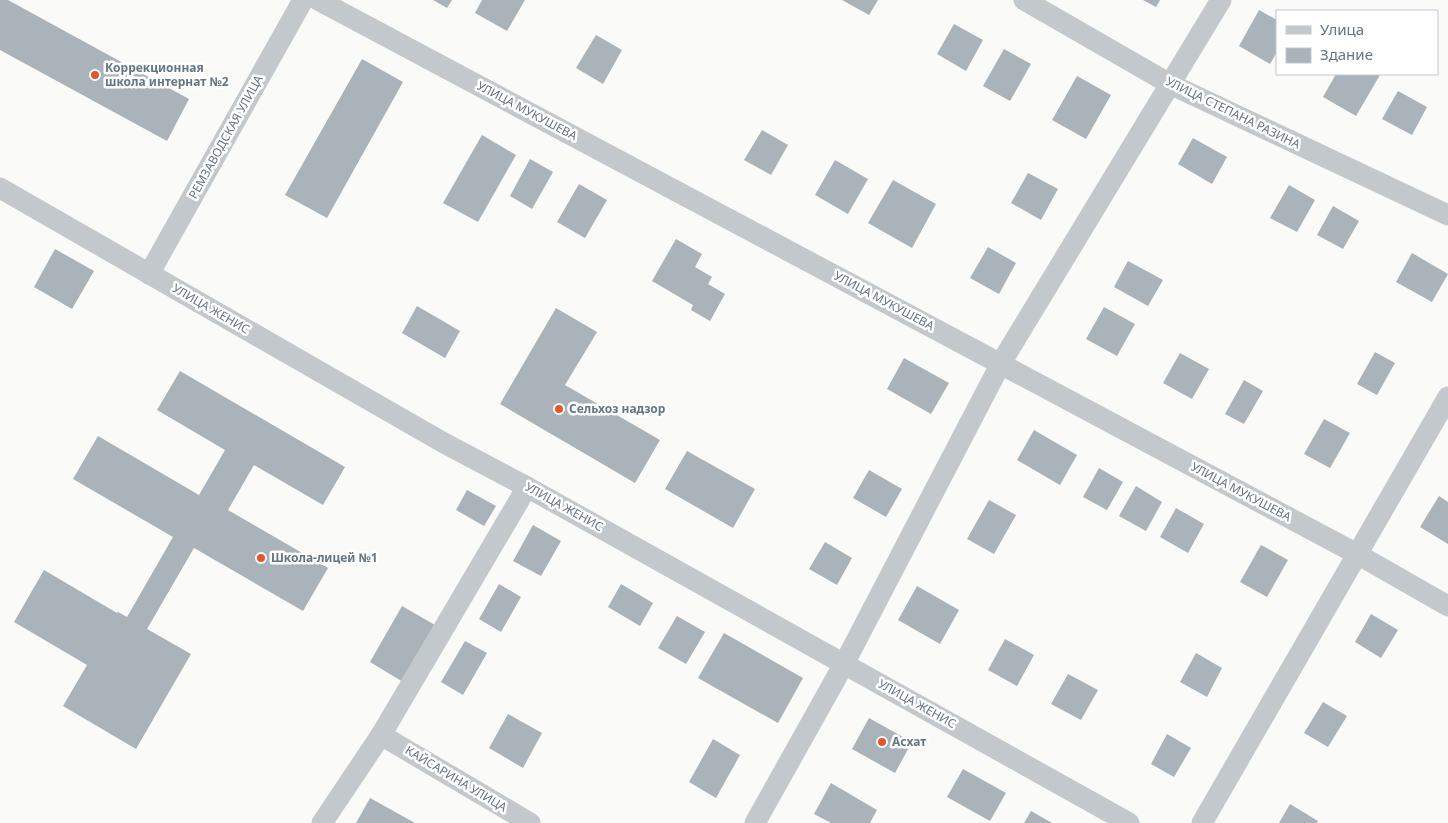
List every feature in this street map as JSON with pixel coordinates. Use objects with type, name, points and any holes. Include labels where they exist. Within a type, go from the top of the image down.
[{"type":"street","name":"РЕМЗАВОДСКАЯ УЛИЦА","points":[[149,274],[303,0]]},
{"type":"street","name":"УЛИЦА МУКУШЕВА","points":[[318,0],[1358,554],[1448,606]]},
{"type":"street","name":"УЛИЦА СТЕПАНА РАЗИНА","points":[[1024,0],[1170,84],[1448,215]]},
{"type":"street","points":[[755,823],[844,664],[1001,363],[1221,0]]},
{"type":"street","name":"УЛИЦА ЖЕНИС","points":[[0,188],[444,442],[1129,823]]},
{"type":"street","points":[[1202,823],[1448,397]]},
{"type":"street","points":[[322,823],[381,735],[527,487]]},
{"type":"street","name":"КАЙСАРИНА УЛИЦА","points":[[381,735],[530,823]]},
{"type":"building","name":"Коррекционная школа интернат №2","points":[[0,0],[8,0],[189,99],[167,141],[0,50]]},
{"type":"building","points":[[433,0],[452,0],[447,8]]},
{"type":"building","points":[[482,0],[525,0],[507,31],[475,13]]},
{"type":"building","points":[[842,0],[878,0],[869,15]]},
{"type":"building","points":[[1143,0],[1160,0],[1156,7]]},
{"type":"building","points":[[1259,10],[1276,19],[1276,54],[1270,64],[1239,46]]},
{"type":"building","points":[[954,24],[983,40],[966,71],[937,54]]},
{"type":"building","points":[[596,35],[622,50],[603,84],[576,68]]},
{"type":"building","points":[[1004,49],[1031,64],[1010,101],[983,86]]},
{"type":"building","points":[[362,59],[403,82],[327,218],[285,195]]},
{"type":"building","points":[[1335,75],[1380,75],[1356,116],[1323,97]]},
{"type":"building","points":[[1077,76],[1111,95],[1086,139],[1052,120]]},
{"type":"building","points":[[1398,91],[1427,107],[1412,135],[1382,119]]},
{"type":"building","points":[[762,130],[788,145],[771,175],[744,160]]},
{"type":"building","points":[[482,135],[516,155],[478,222],[443,203]]},
{"type":"building","points":[[1193,138],[1227,157],[1212,184],[1178,164]]},
{"type":"building","points":[[530,159],[553,172],[532,209],[510,196]]},
{"type":"building","points":[[835,160],[868,179],[848,214],[815,195]]},
{"type":"building","points":[[1028,173],[1058,189],[1041,220],[1011,203]]},
{"type":"building","points":[[893,180],[936,204],[912,248],[868,223]]},
{"type":"building","points":[[579,184],[607,200],[585,238],[557,222]]},
{"type":"building","points":[[1289,185],[1315,200],[1297,232],[1270,218]]},
{"type":"building","points":[[1333,206],[1359,221],[1343,249],[1317,235]]},
{"type":"building","points":[[676,239],[702,254],[695,267],[712,277],[708,284],[725,294],[710,321],[691,310],[693,305],[652,281]]},
{"type":"building","points":[[988,247],[1016,263],[999,294],[970,278]]},
{"type":"building","points":[[55,249],[94,271],[72,309],[34,287]]},
{"type":"building","points":[[1412,253],[1448,274],[1432,302],[1396,282]]},
{"type":"building","points":[[1128,261],[1163,280],[1148,306],[1114,287]]},
{"type":"building","points":[[417,306],[460,331],[445,358],[402,333]]},
{"type":"building","points":[[1104,307],[1135,324],[1117,356],[1086,339]]},
{"type":"building","points":[[556,308],[597,332],[565,385],[660,440],[635,483],[500,404]]},
{"type":"building","points":[[1375,352],[1395,363],[1377,395],[1357,384]]},
{"type":"building","points":[[1180,353],[1209,369],[1192,399],[1163,383]]},
{"type":"building","points":[[904,358],[949,383],[931,414],[887,389]]},
{"type":"building","name":"Школа-лицей №1","points":[[180,371],[345,467],[323,505],[254,465],[228,510],[328,568],[303,611],[194,548],[147,629],[191,654],[136,749],[63,706],[87,665],[14,622],[44,570],[127,617],[173,537],[73,479],[98,436],[199,495],[225,450],[157,410]]},
{"type":"building","points":[[1244,380],[1263,391],[1244,424],[1225,414]]},
{"type":"building","points":[[1324,419],[1350,433],[1330,468],[1304,454]]},
{"type":"building","points":[[1034,430],[1077,455],[1060,485],[1017,460]]},
{"type":"building","points":[[687,451],[755,489],[733,528],[665,489]]},
{"type":"building","points":[[1099,468],[1123,482],[1107,510],[1083,497]]},
{"type":"building","points":[[869,470],[902,489],[886,517],[853,498]]},
{"type":"building","points":[[1136,486],[1162,502],[1146,531],[1119,516]]},
{"type":"building","points":[[467,490],[496,506],[484,526],[456,510]]},
{"type":"building","points":[[1439,496],[1448,502],[1448,544],[1420,527]]},
{"type":"building","points":[[989,500],[1016,515],[994,554],[967,539]]},
{"type":"building","points":[[1176,508],[1204,524],[1188,553],[1160,537]]},
{"type":"building","points":[[533,525],[561,541],[541,576],[513,561]]},
{"type":"building","points":[[825,542],[852,558],[837,585],[809,569]]},
{"type":"building","points":[[1261,545],[1288,560],[1267,597],[1240,582]]},
{"type":"building","points":[[499,584],[521,597],[501,632],[479,619]]},
{"type":"building","points":[[621,584],[653,603],[640,626],[608,607]]},
{"type":"building","points":[[917,586],[959,610],[940,644],[898,620]]},
{"type":"building","points":[[402,606],[435,625],[403,682],[370,662]]},
{"type":"building","points":[[1371,614],[1398,630],[1381,658],[1355,642]]},
{"type":"building","points":[[677,616],[705,632],[686,664],[658,648]]},
{"type":"building","points":[[724,633],[803,678],[778,723],[698,678]]},
{"type":"building","points":[[1005,639],[1034,655],[1017,686],[988,670]]},
{"type":"building","points":[[465,641],[487,653],[463,695],[441,682]]},
{"type":"building","points":[[1196,653],[1222,668],[1207,697],[1180,682]]},
{"type":"building","points":[[1068,674],[1098,690],[1081,720],[1051,704]]},
{"type":"building","points":[[1323,702],[1347,716],[1328,747],[1304,733]]},
{"type":"building","points":[[508,714],[542,733],[523,768],[489,748]]},
{"type":"building","points":[[869,718],[912,742],[895,773],[852,749]]},
{"type":"building","points":[[1167,734],[1191,748],[1174,777],[1151,764]]},
{"type":"building","points":[[713,739],[740,755],[716,798],[689,782]]},
{"type":"building","points":[[963,769],[1006,793],[990,821],[947,797]]},
{"type":"building","points":[[831,783],[877,810],[870,823],[831,823],[814,814]]},
{"type":"building","points":[[370,798],[415,823],[356,823]]},
{"type":"building","points":[[1290,804],[1318,821],[1317,823],[1279,823]]},
{"type":"building","points":[[1031,811],[1052,823],[1024,823]]},
{"type":"place","name":"Коррекционная школа интернат №2","points":[[95,75]]},
{"type":"place","name":"Сельхоз надзор","points":[[559,409]]},
{"type":"place","name":"Школа-лицей №1","points":[[261,558]]},
{"type":"place","name":"Асхат","points":[[882,742]]}]
